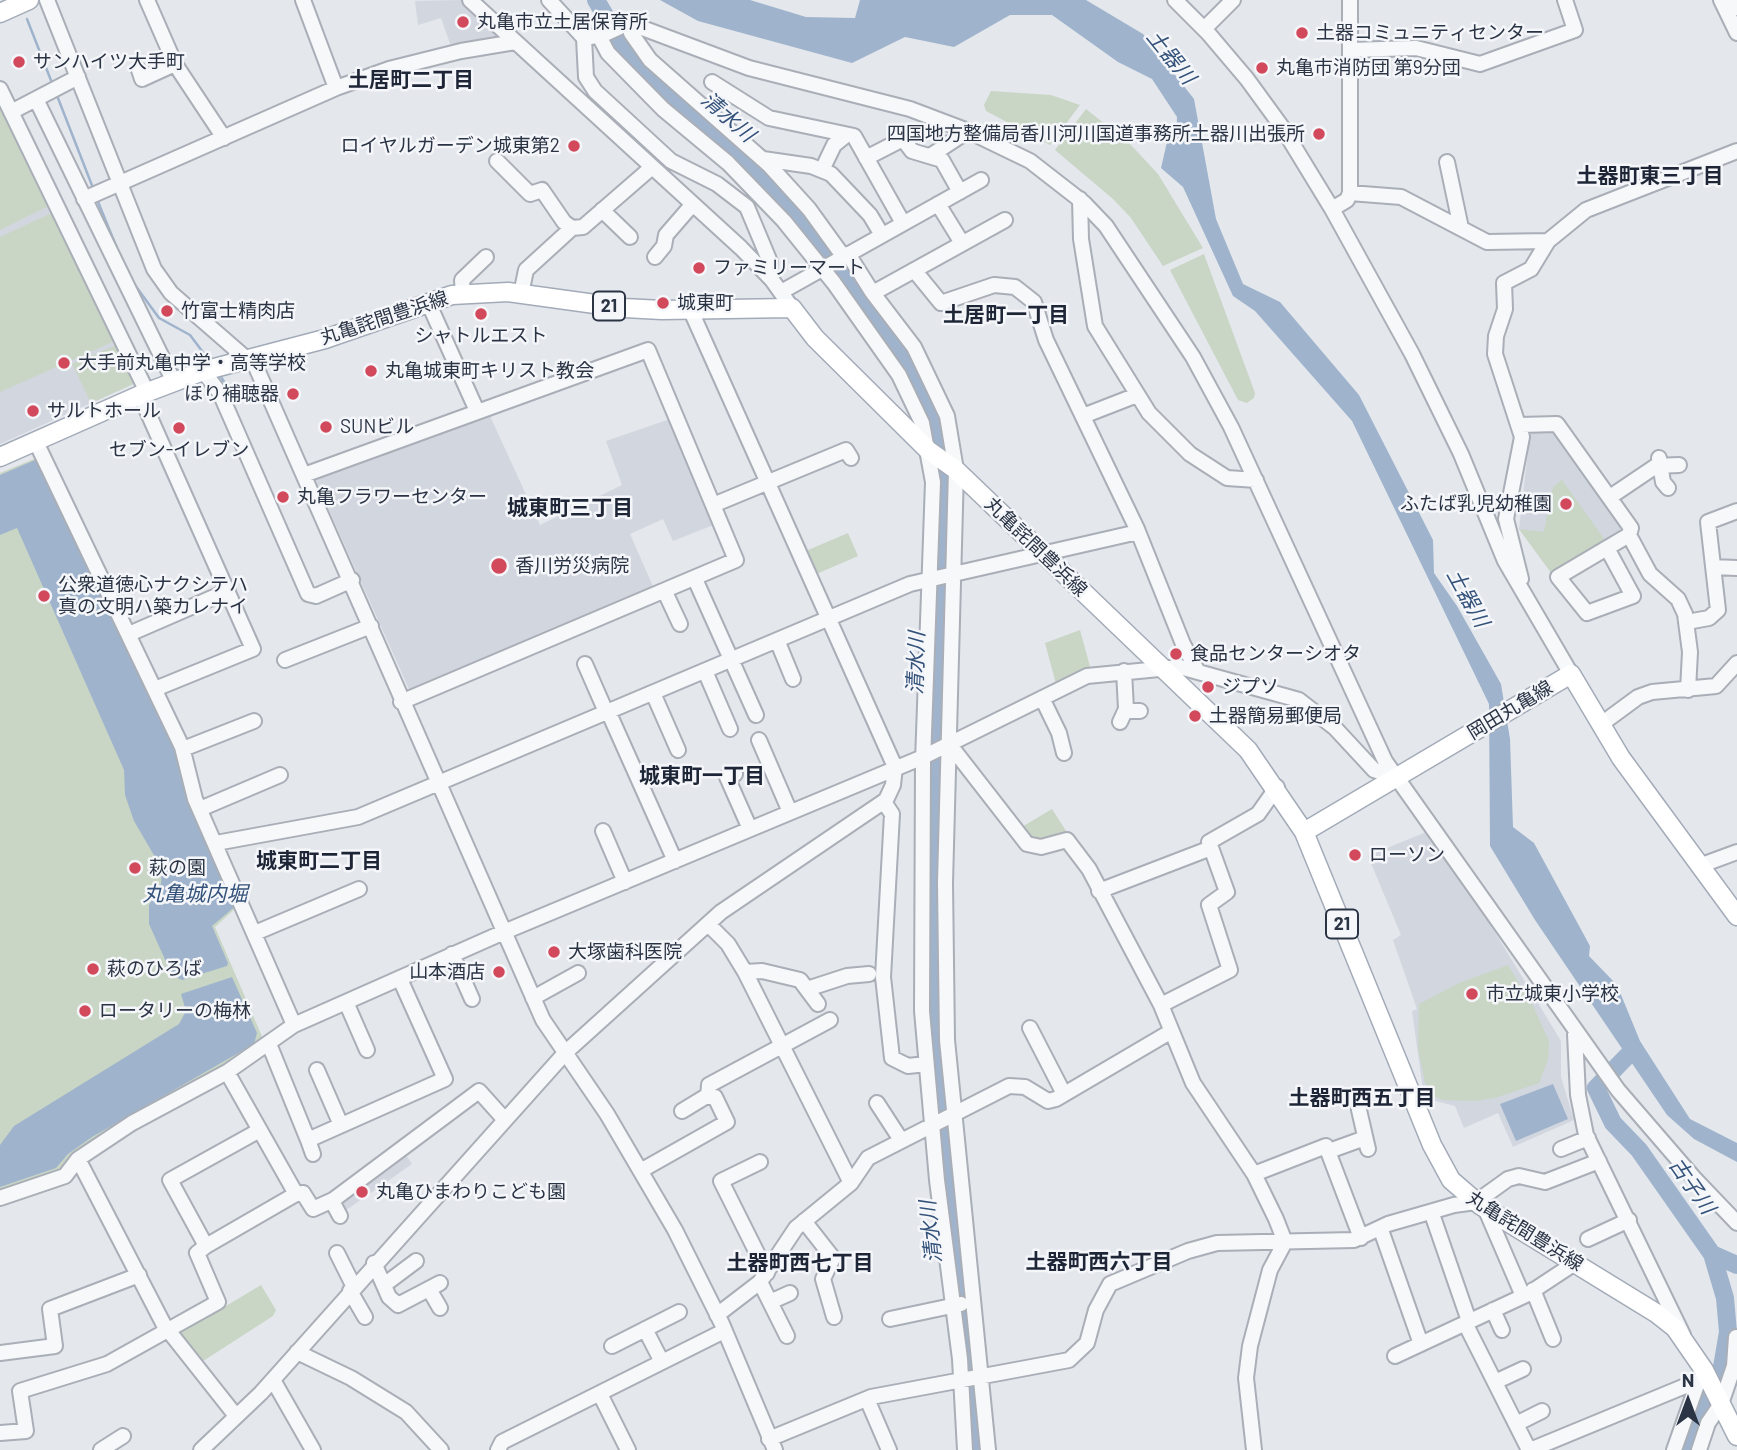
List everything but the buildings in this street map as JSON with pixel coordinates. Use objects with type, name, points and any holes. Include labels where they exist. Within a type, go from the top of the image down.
[{"type":"main road","points":[[0,13],[29,0]]},
{"type":"main road","name":"丸亀詫間豊浜線","points":[[0,457],[174,382],[246,359],[325,339],[428,302],[463,294],[521,294],[624,308],[691,311],[792,308],[815,338],[928,450],[955,469],[1248,750],[1277,788],[1304,832],[1439,1160],[1451,1180],[1481,1205],[1656,1313],[1686,1340],[1702,1379],[1720,1402],[1737,1436]]},
{"type":"main road","name":"岡田丸亀線","points":[[1304,832],[1568,675],[1600,725],[1737,916]]},
{"type":"street","points":[[47,0],[154,269],[166,287],[246,359],[261,377],[352,580],[400,692],[401,702],[543,1020],[642,1170],[717,1315],[772,1445],[867,1399],[1045,1365],[1076,1356],[1087,1343],[1103,1292],[1124,1276],[1217,1243],[1361,1238],[1381,1230],[1388,1224],[1432,1214],[1454,1205],[1481,1205],[1508,1179],[1519,1176],[1545,1182],[1599,1161]]},
{"type":"street","points":[[147,0],[175,64],[224,138]]},
{"type":"street","points":[[303,0],[337,88]]},
{"type":"street","points":[[470,0],[769,277],[792,308]]},
{"type":"street","points":[[549,0],[595,36],[663,109],[756,189],[822,267],[899,375],[914,402],[928,450],[933,482],[923,757],[920,972],[931,1125],[954,1306],[965,1450]]},
{"type":"street","points":[[1175,0],[1204,29],[1282,127],[1332,209],[1412,354],[1461,454],[1505,561],[1568,675]]},
{"type":"street","points":[[1332,209],[1347,200],[1350,193],[1350,0]]},
{"type":"street","points":[[1350,50],[1416,48],[1479,64],[1575,30],[1565,0]]},
{"type":"street","points":[[1721,0],[1737,33]]},
{"type":"street","points":[[1733,0],[1737,8]]},
{"type":"street","points":[[1204,29],[1227,2]]},
{"type":"street","points":[[595,36],[626,23],[749,68],[910,109],[968,131],[1030,161],[1080,199],[1106,226],[1193,357],[1231,427],[1385,761],[1402,774],[1575,1034],[1618,1090],[1737,1223]]},
{"type":"street","points":[[626,23],[650,60],[761,159],[809,209],[914,347],[947,415],[955,469],[945,975],[947,1040],[988,1450]]},
{"type":"street","points":[[595,36],[586,76],[595,91],[671,162],[717,184],[747,207],[770,262],[769,277]]},
{"type":"street","points":[[92,196],[337,88],[389,69],[461,51],[515,42]]},
{"type":"street","points":[[139,70],[142,79],[175,64]]},
{"type":"street","points":[[11,112],[78,77]]},
{"type":"street","points":[[712,82],[769,118],[853,136],[903,223]]},
{"type":"street","points":[[0,89],[144,394],[253,649],[155,689]]},
{"type":"street","points":[[36,99],[92,196],[174,382]]},
{"type":"street","points":[[634,130],[634,152]]},
{"type":"street","points":[[930,156],[968,131]]},
{"type":"street","points":[[822,170],[834,145],[845,135]]},
{"type":"street","points":[[866,158],[903,139],[912,151],[942,160],[960,192]]},
{"type":"street","points":[[1526,601],[1506,519],[1522,437],[1520,425],[1497,367],[1496,336],[1505,309],[1504,283],[1531,269],[1548,241],[1586,210],[1737,151]]},
{"type":"street","points":[[761,159],[831,174],[850,192],[882,235]]},
{"type":"street","points":[[497,162],[530,194],[542,190],[564,222],[572,228]]},
{"type":"street","points":[[1447,162],[1461,228]]},
{"type":"street","points":[[521,294],[527,270],[572,228],[583,227],[651,168]]},
{"type":"street","points":[[781,292],[981,180]]},
{"type":"street","points":[[1350,193],[1401,197],[1487,242],[1548,241]]},
{"type":"street","points":[[1080,199],[1081,239],[1095,327],[1149,413],[1190,454],[1227,478],[1256,480]]},
{"type":"street","points":[[938,204],[962,243]]},
{"type":"street","points":[[655,257],[664,246],[662,232],[692,205]]},
{"type":"street","points":[[602,210],[630,237]]},
{"type":"street","points":[[873,293],[1005,220]]},
{"type":"street","points":[[463,294],[462,280],[486,257]]},
{"type":"street","points":[[914,270],[941,303],[994,285],[1015,287],[1034,302],[1046,340],[1138,532],[1183,644],[1198,672]]},
{"type":"street","points":[[428,302],[477,411]]},
{"type":"street","points":[[201,1450],[272,1380],[374,1263],[566,1052],[721,912],[884,802],[893,785],[895,767],[691,311]]},
{"type":"street","points":[[304,475],[648,350],[736,560],[401,702]]},
{"type":"street","points":[[211,369],[308,594],[316,596],[352,580]]},
{"type":"street","points":[[1083,416],[1138,395]]},
{"type":"street","points":[[1520,425],[1557,424],[1626,517],[1631,528],[1629,535],[1607,548],[1558,577],[1587,613],[1633,596],[1607,548]]},
{"type":"street","points":[[36,442],[183,750],[200,809],[294,1025]]},
{"type":"street","points":[[713,505],[846,450],[851,458]]},
{"type":"street","points":[[1610,497],[1659,461],[1679,465]]},
{"type":"street","points":[[1659,461],[1668,488]]},
{"type":"street","points":[[1687,622],[1709,618],[1718,610],[1708,522],[1737,511]]},
{"type":"street","points":[[216,843],[358,817],[930,578],[1138,532]]},
{"type":"street","points":[[1629,535],[1650,574],[1678,599],[1687,622],[1688,690]]},
{"type":"street","points":[[1713,567],[1737,568]]},
{"type":"street","points":[[695,579],[732,660],[753,696],[756,715]]},
{"type":"street","points":[[129,634],[228,591]]},
{"type":"street","points":[[665,592],[680,624]]},
{"type":"street","points":[[285,660],[371,626]]},
{"type":"street","points":[[777,640],[793,679]]},
{"type":"street","points":[[1600,725],[1638,697],[1652,692],[1716,686],[1737,663]]},
{"type":"street","points":[[584,664],[675,861]]},
{"type":"street","points":[[0,1198],[65,1176],[78,1159],[132,1124],[228,1072],[294,1025],[452,954],[923,757],[1087,676],[1180,667],[1299,700],[1335,728],[1374,770],[1402,774]]},
{"type":"street","points":[[705,671],[730,729]]},
{"type":"street","points":[[1124,671],[1129,715]]},
{"type":"street","points":[[653,693],[678,750]]},
{"type":"street","points":[[1042,698],[1059,733],[1064,753]]},
{"type":"street","points":[[183,750],[254,721]]},
{"type":"street","points":[[759,740],[790,812]]},
{"type":"street","points":[[950,745],[1027,844],[1041,847],[1067,840],[1089,869],[1161,1005],[1170,1032],[1198,1091],[1254,1174],[1285,1242]]},
{"type":"street","points":[[735,774],[727,778],[750,829]]},
{"type":"street","points":[[200,809],[280,775]]},
{"type":"street","points":[[1161,1005],[1230,970],[1209,905],[1227,892],[1209,842],[1258,814],[1277,788]]},
{"type":"street","points":[[884,802],[892,814],[883,977],[892,1058],[908,1066],[926,1064]]},
{"type":"street","points":[[603,831],[625,882]]},
{"type":"street","points":[[1099,891],[1211,848]]},
{"type":"street","points":[[1699,866],[1737,852]]},
{"type":"street","points":[[255,933],[359,889]]},
{"type":"street","points":[[709,925],[728,944],[745,972],[851,1183]]},
{"type":"street","points":[[452,954],[472,999]]},
{"type":"street","points":[[745,972],[762,971],[802,980],[852,981],[869,974]]},
{"type":"street","points":[[533,998],[578,973]]},
{"type":"street","points":[[308,1140],[445,1079],[400,979]]},
{"type":"street","points":[[802,980],[818,1004]]},
{"type":"street","points":[[346,1002],[368,1050]]},
{"type":"street","points":[[709,1097],[709,1085],[830,1020]]},
{"type":"street","points":[[1030,1028],[1036,1050],[1064,1094]]},
{"type":"street","points":[[717,1315],[764,1278],[796,1228],[851,1183],[868,1158],[1009,1086],[1025,1087],[1048,1101],[1170,1032]]},
{"type":"street","points":[[1575,1034],[1578,1095],[1588,1138],[1686,1340]]},
{"type":"street","points":[[269,1044],[313,1154]]},
{"type":"street","points":[[317,1070],[341,1125]]},
{"type":"street","points":[[228,1072],[296,1194]]},
{"type":"street","points":[[0,1433],[26,1431],[20,1391],[107,1364],[218,1301],[197,1253],[206,1246],[296,1194],[303,1193],[313,1209],[332,1201],[479,1091],[505,1120]]},
{"type":"street","points":[[642,1170],[727,1122],[715,1097],[709,1097],[682,1111]]},
{"type":"street","points":[[878,1103],[901,1140]]},
{"type":"street","points":[[1329,1152],[1367,1143],[1359,1110]]},
{"type":"street","points":[[206,1246],[170,1180],[260,1130]]},
{"type":"street","points":[[1561,1149],[1588,1138]]},
{"type":"street","points":[[1254,1174],[1326,1146],[1361,1238]]},
{"type":"street","points":[[78,1159],[168,1330],[236,1416]]},
{"type":"street","points":[[760,1162],[720,1181],[764,1278],[770,1302],[787,1336]]},
{"type":"street","points":[[332,1201],[340,1216]]},
{"type":"street","points":[[1481,1205],[1553,1339]]},
{"type":"street","points":[[1432,1214],[1467,1322],[1529,1450],[1702,1379]]},
{"type":"street","points":[[1588,1239],[1629,1220]]},
{"type":"street","points":[[804,1221],[833,1258],[823,1279],[834,1317]]},
{"type":"street","points":[[1381,1230],[1420,1345]]},
{"type":"street","points":[[1254,1450],[1246,1378],[1250,1346],[1270,1270],[1285,1242]]},
{"type":"street","points":[[337,1253],[365,1317]]},
{"type":"street","points":[[384,1285],[416,1261]]},
{"type":"street","points":[[374,1263],[389,1297],[398,1305],[435,1286],[440,1308]]},
{"type":"street","points":[[1395,1356],[1528,1293],[1575,1263]]},
{"type":"street","points":[[0,1353],[55,1346],[50,1309],[139,1275]]},
{"type":"street","points":[[770,1302],[790,1293]]},
{"type":"street","points":[[890,1319],[973,1302]]},
{"type":"street","points":[[1493,1310],[1503,1330]]},
{"type":"street","points":[[612,1346],[679,1312]]},
{"type":"street","points":[[645,1329],[662,1362]]},
{"type":"street","points":[[498,1450],[502,1442],[724,1331]]},
{"type":"street","points":[[1699,1450],[1736,1360],[1737,1337]]},
{"type":"street","points":[[297,1352],[351,1378],[406,1412],[441,1450]]},
{"type":"street","points":[[1494,1382],[1522,1369]]},
{"type":"street","points":[[1674,1450],[1702,1379]]},
{"type":"street","points":[[272,1380],[303,1423],[313,1450]]},
{"type":"street","points":[[600,1394],[628,1450]]},
{"type":"street","points":[[867,1399],[889,1450]]},
{"type":"street","points":[[1516,1424],[1542,1411]]},
{"type":"street","points":[[101,1450],[123,1436]]},
{"type":"shaded area","name":"丸亀市立土居保育所","points":[[462,0],[500,36],[498,42],[452,49],[441,18],[418,25],[415,1]]},
{"type":"shaded area","name":"大手前丸亀中学・高等学校","points":[[0,101],[138,382],[0,444]]},
{"type":"shaded area","name":"香川労災病院","points":[[490,416],[540,525],[622,485],[606,441],[670,419],[716,524],[673,541],[663,519],[630,534],[655,591],[416,692],[409,689],[315,479]]},
{"type":"shaded area","name":"ふたば乳児幼稚園","points":[[1534,430],[1554,430],[1629,531],[1552,574],[1519,529],[1530,434]]},
{"type":"shaded area","name":"市立城東小学校","points":[[1426,832],[1482,911],[1561,1041],[1561,1077],[1574,1120],[1513,1147],[1498,1113],[1464,1128],[1455,1106],[1428,1099],[1423,1090],[1412,1011],[1417,1009],[1393,940],[1401,935],[1368,856]]},
{"type":"shaded area","name":"丸亀ひまわりこども園","points":[[403,1151],[412,1164],[342,1213],[339,1201]]},
{"type":"green space","points":[[991,91],[1051,95],[1080,105],[1050,145],[986,111],[984,105]]},
{"type":"green space","points":[[0,101],[51,205],[0,230]]},
{"type":"green space","points":[[1086,109],[1131,145],[1158,174],[1203,248],[1163,266],[1131,218],[1113,199],[1055,150]]},
{"type":"green space","points":[[54,212],[117,340],[0,392],[0,237]]},
{"type":"green space","points":[[1204,254],[1255,393],[1254,398],[1247,403],[1238,400],[1170,270]]},
{"type":"green space","points":[[119,344],[138,382],[91,403],[72,364]]},
{"type":"green space","points":[[34,459],[44,468],[239,905],[215,927],[264,1041],[64,1171],[0,1195],[0,473]]},
{"type":"green space","points":[[1562,480],[1607,543],[1552,574],[1519,529],[1544,532],[1551,493],[1554,486]]},
{"type":"green space","points":[[848,533],[858,556],[812,576],[801,553]]},
{"type":"green space","points":[[1080,630],[1091,670],[1069,676],[1056,684],[1045,643]]},
{"type":"green space","points":[[1052,809],[1068,834],[1034,843],[1020,828]]},
{"type":"green space","points":[[1508,965],[1533,1006],[1549,1041],[1548,1060],[1539,1083],[1495,1098],[1475,1101],[1443,1100],[1427,1093],[1418,1048],[1419,1004],[1459,983]]},
{"type":"green space","points":[[261,1285],[276,1310],[273,1316],[200,1363],[176,1333],[218,1306],[221,1309]]},
{"type":"water","points":[[660,0],[750,0],[806,17],[855,18],[860,0],[1086,0],[1143,34],[1194,99],[1216,219],[1243,284],[1280,302],[1359,395],[1433,540],[1434,573],[1457,606],[1501,684],[1510,739],[1513,827],[1534,843],[1590,946],[1589,956],[1617,985],[1640,1041],[1690,1119],[1737,1143],[1737,1162],[1694,1139],[1667,1115],[1535,920],[1490,846],[1489,704],[1352,421],[1255,311],[1233,296],[1183,187],[1161,168],[1167,142],[1176,142],[1177,117],[1152,79],[1118,62],[1052,15],[1010,15],[954,47],[905,37],[852,63],[698,21]]},
{"type":"water","name":"丸亀城内堀","points":[[35,460],[44,468],[175,740],[238,904],[212,926],[227,966],[182,980],[172,975],[149,924],[149,905],[161,884],[162,869],[134,821],[125,795],[124,770],[17,528],[0,535],[0,475]]},
{"type":"water","points":[[232,977],[257,1033],[254,1044],[92,1137],[68,1154],[56,1168],[0,1187],[0,1145],[14,1126],[179,1024],[186,1011],[181,994]]},
{"type":"water","points":[[1553,1084],[1568,1119],[1516,1141],[1500,1104]]},
{"type":"waterway","name":"清水川","points":[[596,0],[630,58],[644,74],[766,179],[804,224],[915,375],[940,437],[944,489],[931,935],[941,1102],[977,1450]]},
{"type":"waterway","points":[[27,19],[52,83]]},
{"type":"waterway","points":[[56,93],[93,188]]},
{"type":"waterway","points":[[96,197],[119,253]]},
{"type":"waterway","points":[[132,281],[159,318],[190,335],[211,363]]},
{"type":"waterway","points":[[219,374],[225,383]]},
{"type":"waterway","name":"古子川","points":[[1634,1049],[1596,1088],[1613,1123],[1639,1150],[1712,1254],[1725,1298],[1728,1332],[1722,1367],[1682,1450]]},
{"type":"waterway","points":[[1712,1254],[1737,1265]]},
{"type":"place","name":"丸亀市立土居保育所","points":[[463,22]]},
{"type":"place","name":"土器コミュニティセンター","points":[[1302,33]]},
{"type":"place","name":"サンハイツ大手町","points":[[19,62]]},
{"type":"place","name":"丸亀市消防団 第9分団","points":[[1262,68]]},
{"type":"place","name":"四国地方整備局香川河川国道事務所土器川出張所","points":[[1319,134]]},
{"type":"place","name":"ロイヤルガーデン城東第2","points":[[574,146]]},
{"type":"place","name":"ファミリーマート","points":[[699,268]]},
{"type":"place","name":"城東町","points":[[663,303]]},
{"type":"place","name":"竹富士精肉店","points":[[167,311]]},
{"type":"place","name":"シャトルエスト","points":[[481,314]]},
{"type":"place","name":"大手前丸亀中学・高等学校","points":[[64,363]]},
{"type":"place","name":"丸亀城東町キリスト教会","points":[[371,371]]},
{"type":"place","name":"ほり補聴器","points":[[293,394]]},
{"type":"place","name":"サルトホール","points":[[33,411]]},
{"type":"place","name":"SUNビル","points":[[326,427]]},
{"type":"place","name":"セブン-イレブン","points":[[179,428]]},
{"type":"place","name":"丸亀フラワーセンター","points":[[283,497]]},
{"type":"place","name":"ふたば乳児幼稚園","points":[[1566,504]]},
{"type":"place","name":"香川労災病院","points":[[499,566]]},
{"type":"place","name":"公衆道徳心ナクシテハ 真の文明ハ築カレナイ","points":[[44,596]]},
{"type":"place","name":"食品センターシオタ","points":[[1176,654]]},
{"type":"place","name":"ジプソ","points":[[1208,687]]},
{"type":"place","name":"土器簡易郵便局","points":[[1195,716]]},
{"type":"place","name":"ローソン","points":[[1355,855]]},
{"type":"place","name":"萩の園","points":[[135,868]]},
{"type":"place","name":"大塚歯科医院","points":[[554,952]]},
{"type":"place","name":"萩のひろば","points":[[93,969]]},
{"type":"place","name":"山本酒店","points":[[499,972]]},
{"type":"place","name":"市立城東小学校","points":[[1472,994]]},
{"type":"place","name":"ロータリーの梅林","points":[[85,1011]]},
{"type":"place","name":"丸亀ひまわりこども園","points":[[362,1192]]},
{"type":"district","name":"土居町二丁目","points":[[411,80]]},
{"type":"district","name":"土器町東三丁目","points":[[1650,176]]},
{"type":"district","name":"土居町一丁目","points":[[1006,315]]},
{"type":"district","name":"城東町三丁目","points":[[570,508]]},
{"type":"district","name":"城東町一丁目","points":[[702,776]]},
{"type":"district","name":"城東町二丁目","points":[[319,861]]},
{"type":"district","name":"土器町西五丁目","points":[[1362,1098]]},
{"type":"district","name":"土器町西六丁目","points":[[1099,1262]]},
{"type":"district","name":"土器町西七丁目","points":[[800,1263]]},
{"type":"water label","name":"土器川","points":[[1171,57]]},
{"type":"water label","name":"土器川","points":[[1468,598]]}]
